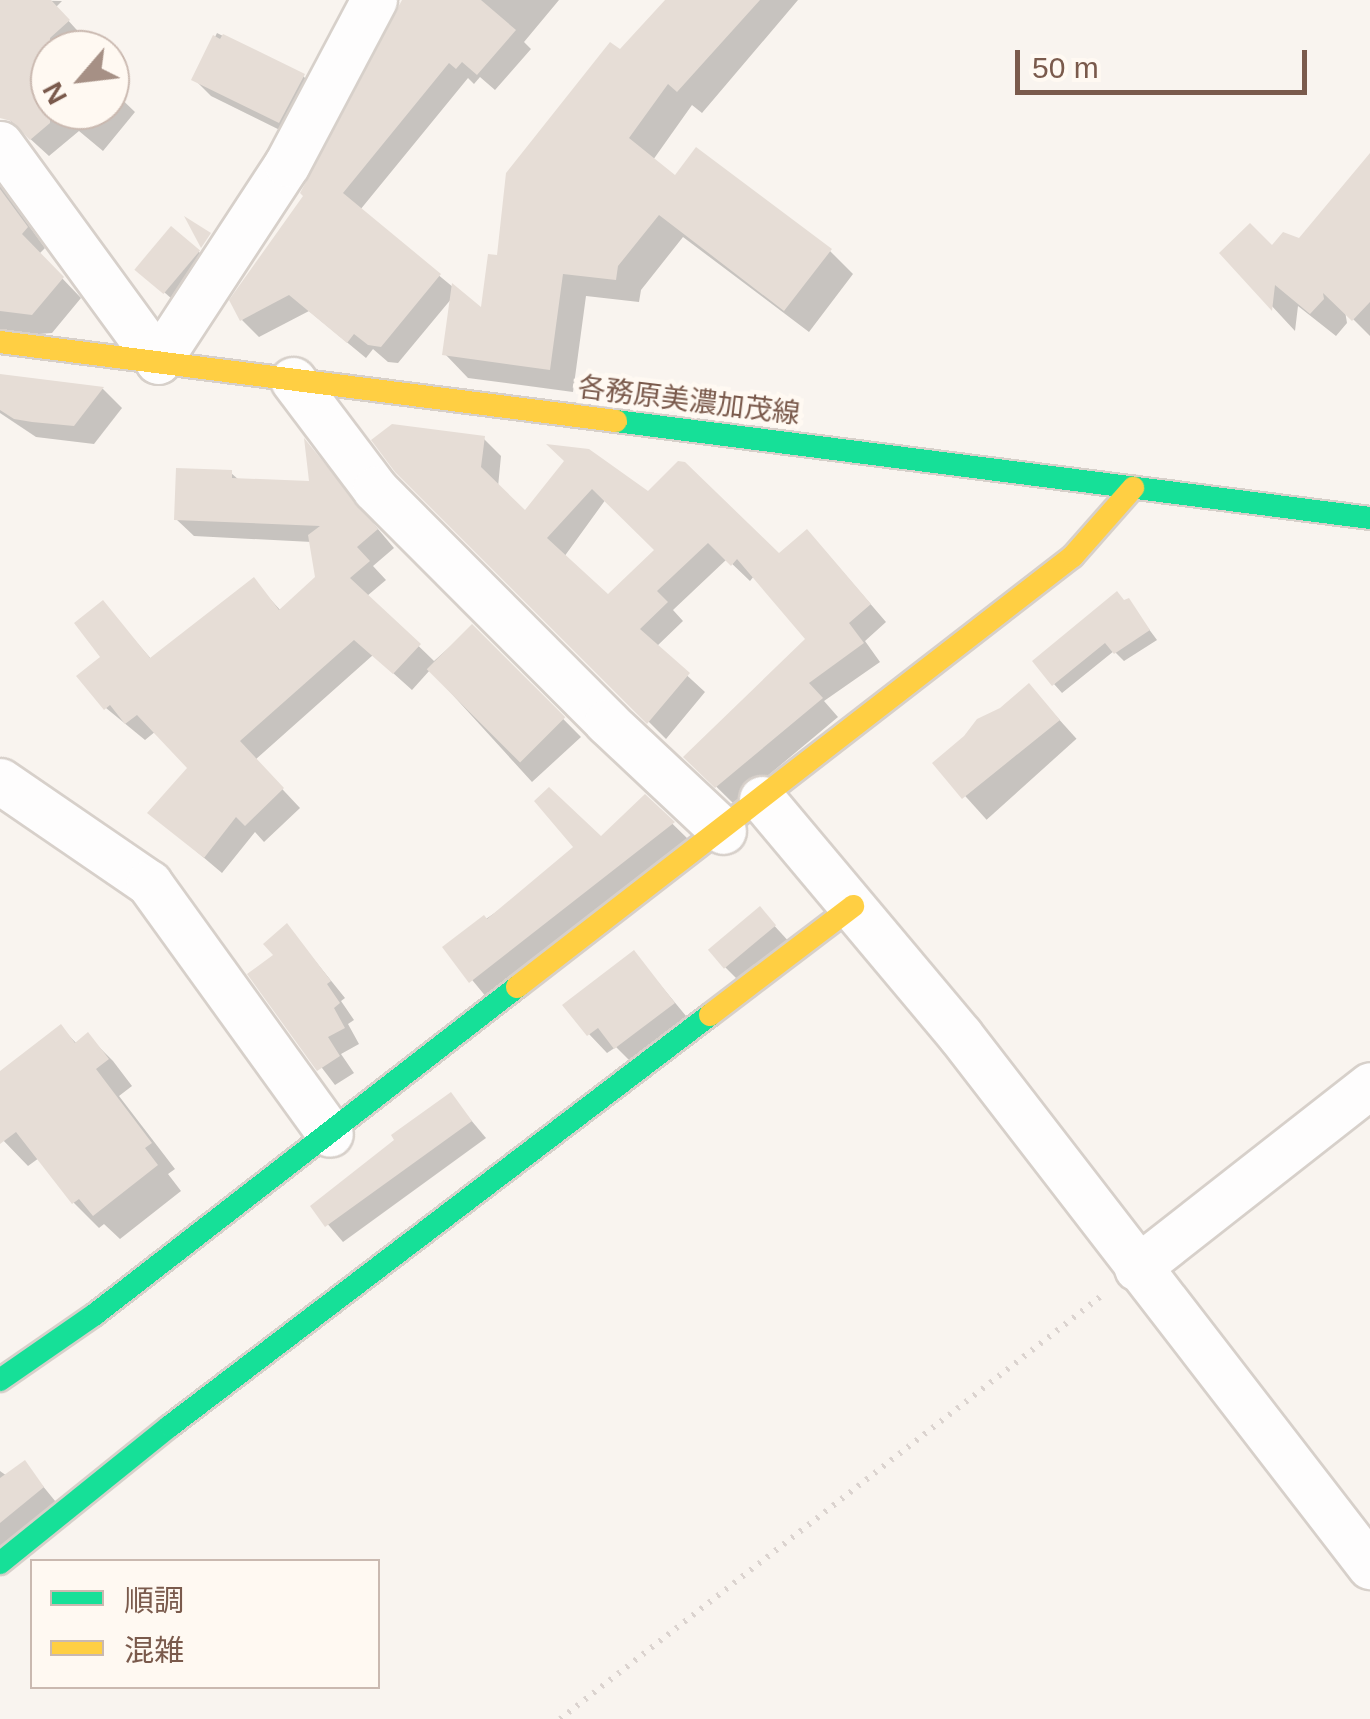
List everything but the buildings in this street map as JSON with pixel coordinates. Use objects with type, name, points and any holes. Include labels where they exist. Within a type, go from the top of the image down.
[{"type":"street","points":[[0,144],[158,360],[287,164],[374,0]]},
{"type":"street","name":"各務原美濃加茂線","points":[[0,342],[1370,518]]},
{"type":"street","points":[[293,380],[376,489],[607,722],[723,831]]},
{"type":"street","points":[[0,1380],[94,1316],[723,831],[1072,556],[1133,488]]},
{"type":"street","points":[[0,781],[148,883],[330,1134]]},
{"type":"street","points":[[762,799],[960,1036],[1370,1566]]},
{"type":"street","points":[[0,1562],[170,1426],[852,906]]},
{"type":"street","points":[[1137,1268],[1370,1084]]},
{"type":"path","points":[[560,1719],[1137,1268]]},
{"type":"traffic: fast","points":[[616,421],[1370,518]]},
{"type":"traffic: fast","points":[[0,1380],[94,1315],[517,987]]},
{"type":"traffic: fast","points":[[0,1563],[170,1426],[710,1015]]},
{"type":"traffic: slow","points":[[0,342],[616,421]]},
{"type":"traffic: slow","points":[[517,987],[1073,556],[1133,488]]},
{"type":"traffic: slow","points":[[710,1015],[853,906]]}]
